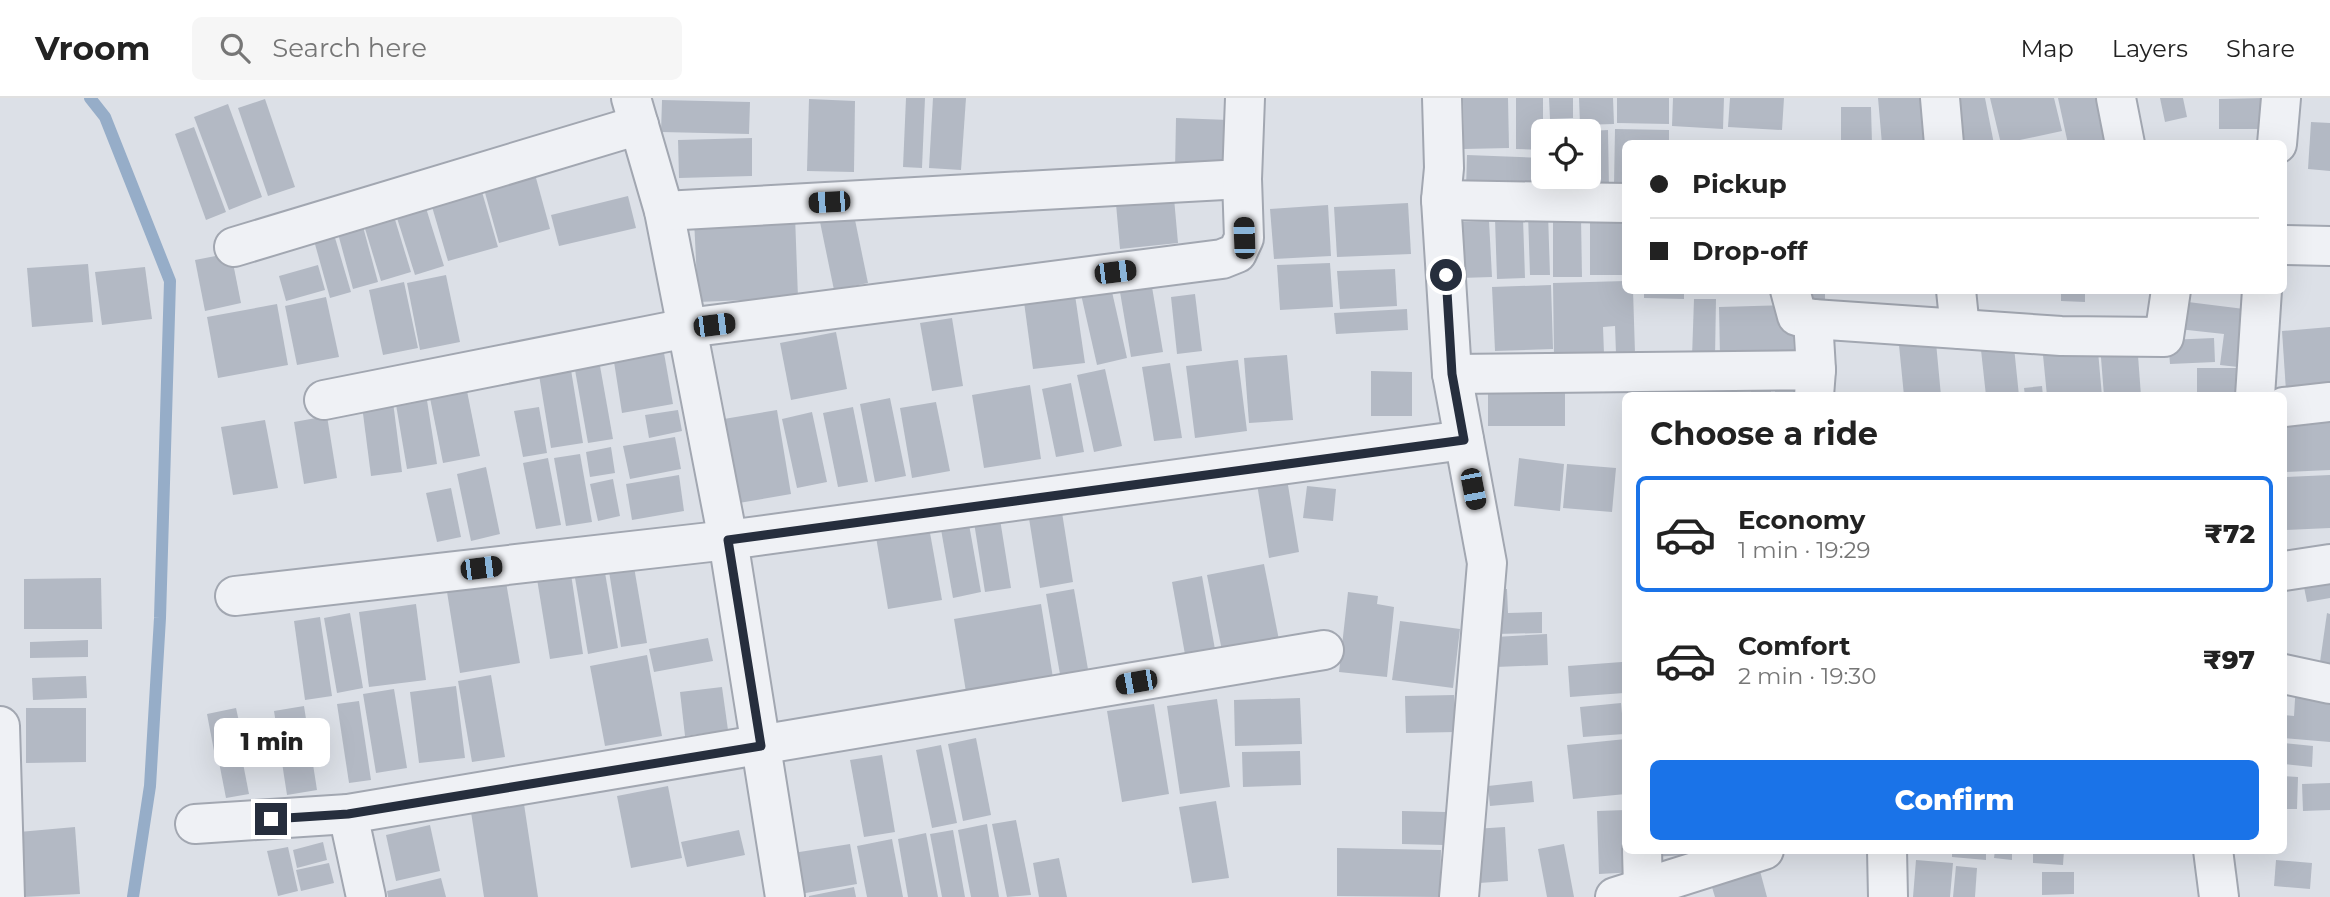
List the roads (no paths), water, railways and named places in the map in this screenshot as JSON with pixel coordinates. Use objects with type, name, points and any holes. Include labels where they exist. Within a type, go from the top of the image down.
[{"type":"street","points":[[324,400],[687,328],[1222,258],[1237,253],[1244,238],[1242,179],[1245,98]]},
{"type":"street","points":[[1442,98],[1444,168],[1441,200],[1452,374],[1487,563],[1459,897]]},
{"type":"street","points":[[1940,98],[1944,140]]},
{"type":"street","points":[[2116,98],[2124,140]]},
{"type":"street","points":[[2277,140],[2281,98]]},
{"type":"street","points":[[234,247],[635,111],[664,211],[728,540],[785,897]]},
{"type":"street","points":[[664,211],[1242,179]]},
{"type":"street","points":[[1441,200],[1622,203]]},
{"type":"street","points":[[2287,245],[2330,246]]},
{"type":"street","points":[[1956,294],[1959,329]]},
{"type":"street","points":[[1452,374],[1815,383],[1802,305],[1959,329],[2061,336],[2164,337],[2170,294]]},
{"type":"street","points":[[2255,392],[2262,294]]},
{"type":"street","points":[[2287,407],[2330,402]]},
{"type":"street","points":[[235,596],[728,540],[1464,440]]},
{"type":"street","points":[[2287,571],[2330,564]]},
{"type":"street","points":[[195,824],[348,814],[1324,650]]},
{"type":"street","points":[[2287,675],[2330,684]]},
{"type":"street","points":[[0,726],[5,897]]},
{"type":"street","points":[[348,814],[366,897]]},
{"type":"street","points":[[1629,893],[1641,854]]},
{"type":"street","points":[[1629,893],[1751,854]]},
{"type":"street","points":[[1887,854],[1888,897]]},
{"type":"street","points":[[2214,854],[2219,897]]},
{"type":"waterway","points":[[90,98],[105,117],[170,281],[160,618],[150,786],[133,897]]}]
